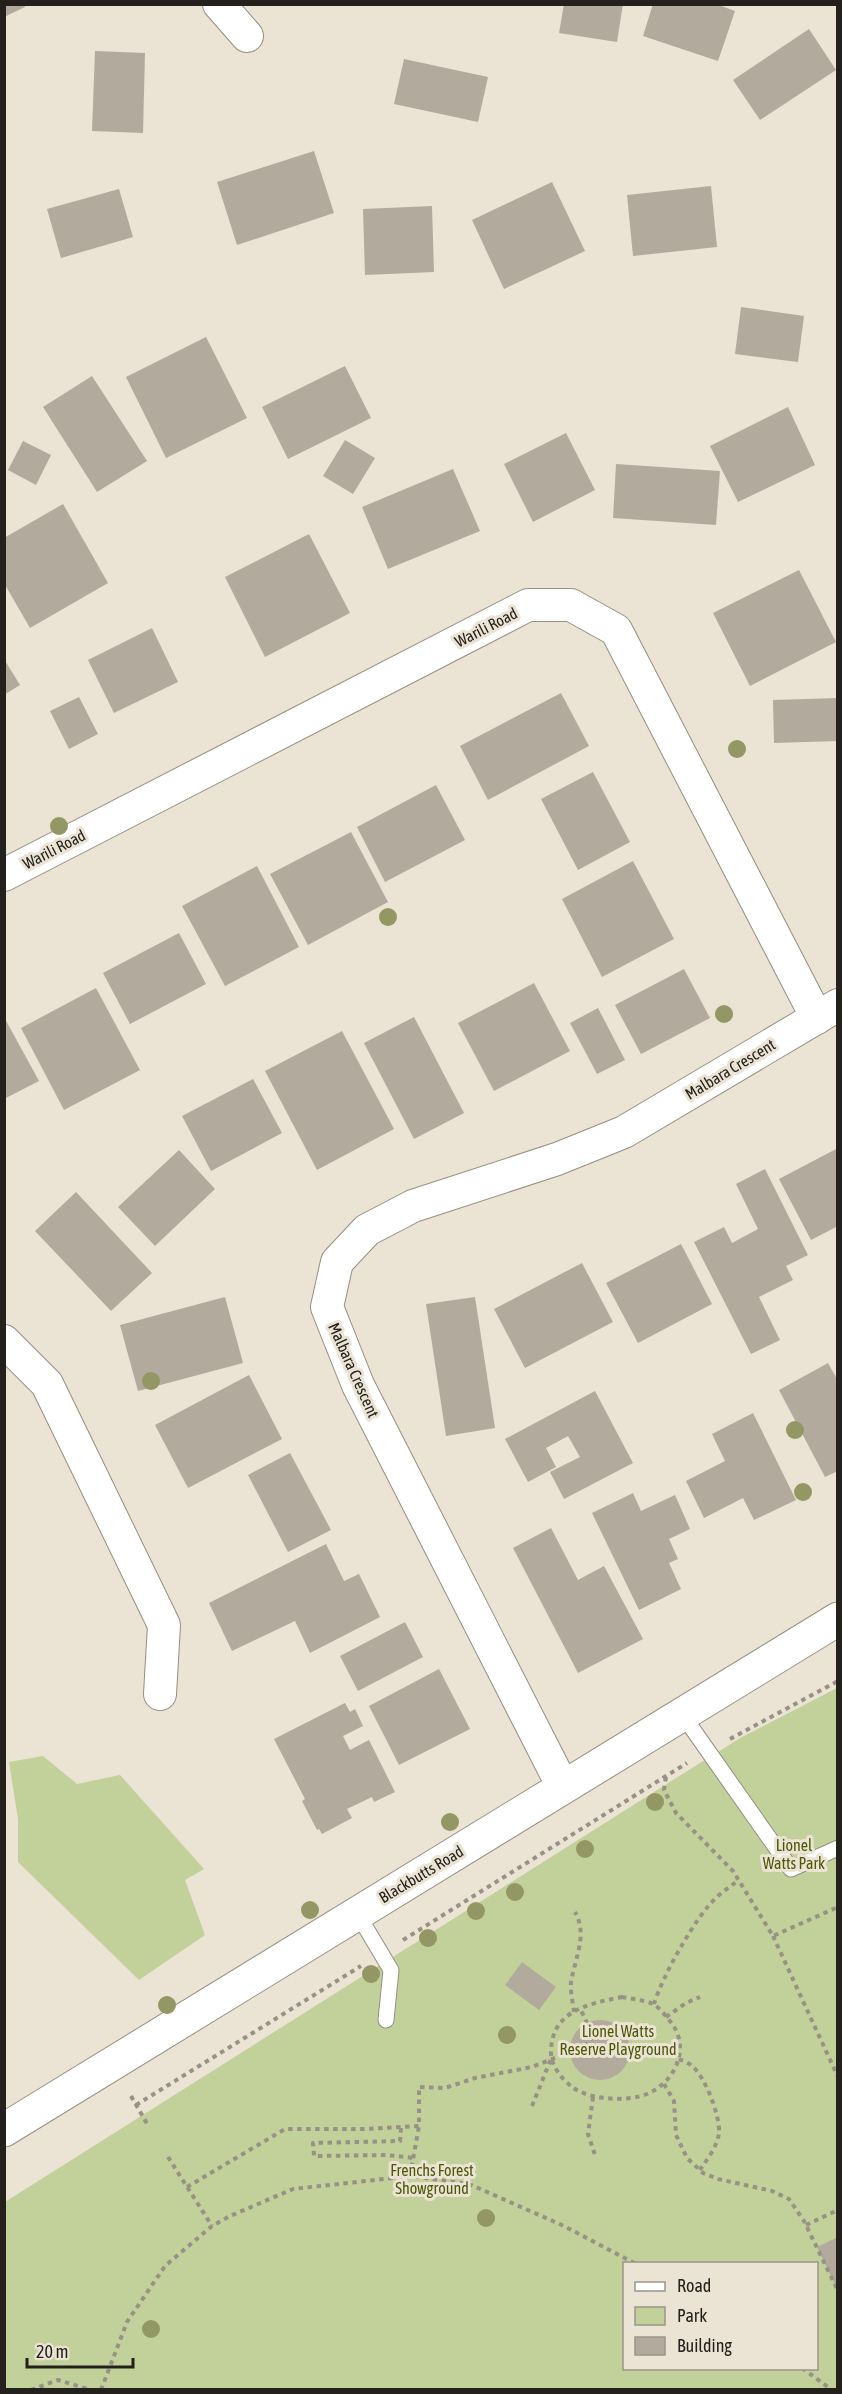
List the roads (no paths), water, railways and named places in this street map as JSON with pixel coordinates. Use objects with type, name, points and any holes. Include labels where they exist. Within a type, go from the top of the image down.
[{"type":"street","points":[[219,4],[247,36]]},
{"type":"street","name":"Warili Road","points":[[4,875],[528,605],[571,605],[616,630],[827,1012]]},
{"type":"street","name":"Malbara Crescent","points":[[563,1787],[358,1385],[327,1307],[337,1262],[367,1230],[404,1211],[557,1159],[624,1132],[827,1012]]},
{"type":"street","points":[[4,1341],[47,1384],[164,1625],[160,1694]]},
{"type":"street","name":"Blackbutts Road","points":[[4,2130],[837,1619]]},
{"type":"lane","points":[[682,1714],[791,1869],[837,1848]]},
{"type":"lane","points":[[357,1913],[391,1970],[386,2020]]},
{"type":"park label","name":"Lionel Watts Park","points":[[794,1854]]},
{"type":"park label","name":"Lionel Watts Reserve Playground","points":[[618,2040]]},
{"type":"park label","name":"Frenchs Forest Showground","points":[[432,2179]]}]
